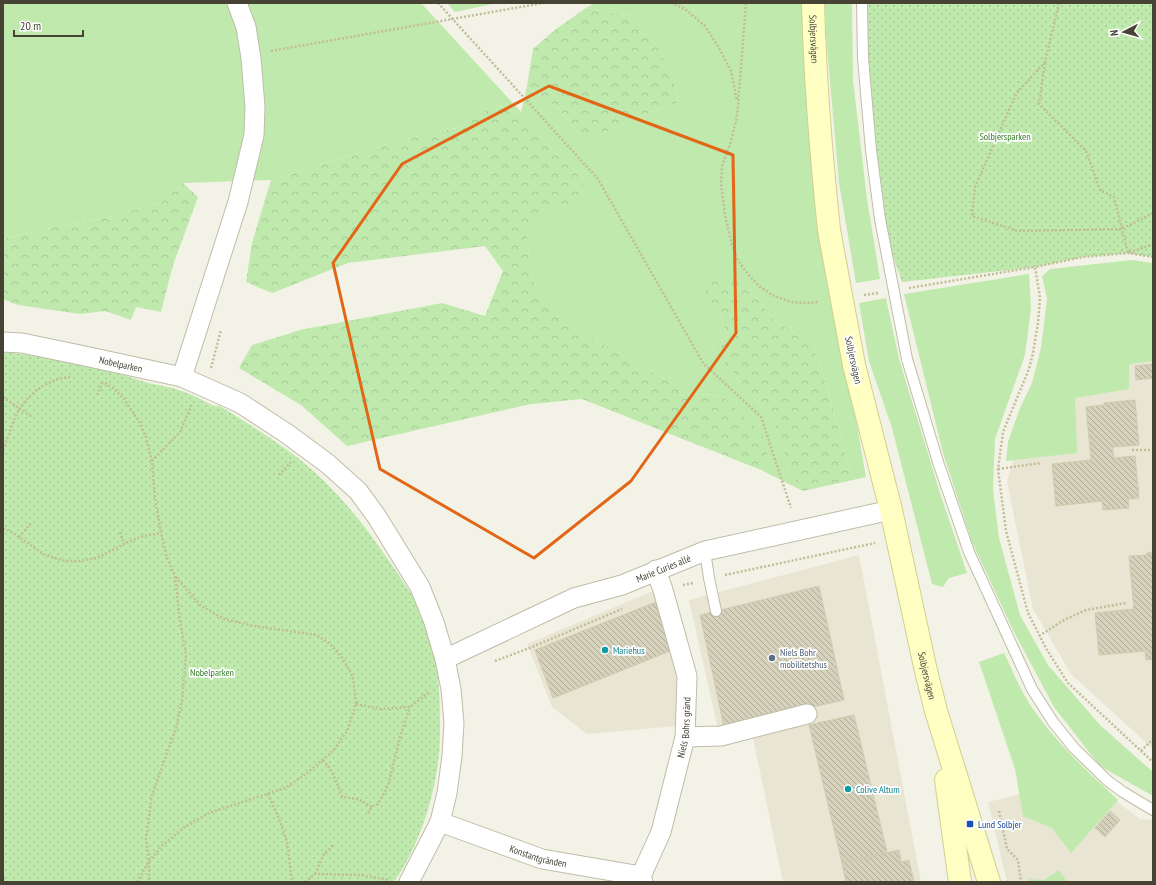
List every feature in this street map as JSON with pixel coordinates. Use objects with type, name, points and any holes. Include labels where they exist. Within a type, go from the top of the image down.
[{"type":"main road","name":"Solbjersvägen","points":[[813,3],[814,62],[819,133],[829,230],[854,365],[891,510],[936,711],[989,882]]},
{"type":"main road","name":"Solbjersvägen","points":[[936,711],[960,882]]},
{"type":"street","points":[[190,381],[238,202],[254,135],[255,107],[252,58],[246,27],[238,3]]},
{"type":"street","name":"Nobelparken","points":[[3,342],[66,352],[190,381],[240,403],[286,432],[328,464],[358,491],[377,517],[420,587],[434,622],[445,659],[451,689],[454,723],[452,756],[447,793],[440,822],[402,882]]},
{"type":"street","name":"Marie Curies allé","points":[[445,659],[574,598],[622,585],[705,551],[891,510]]},
{"type":"street","name":"Niels Bohrs gränd","points":[[642,879],[660,832],[685,737],[687,676],[664,590],[656,570]]},
{"type":"street","points":[[685,737],[721,736],[807,714]]},
{"type":"street","name":"Konstantgränden","points":[[440,822],[542,859],[642,879]]},
{"type":"lane","points":[[862,3],[864,65],[871,150],[880,219],[907,359],[938,462],[969,552],[1032,689],[1053,722],[1074,748],[1108,781],[1153,810]]},
{"type":"lane","points":[[705,551],[716,611]]},
{"type":"path","points":[[438,3],[598,179],[703,363],[761,417],[791,508]]},
{"type":"path","points":[[252,58],[271,51],[543,3]]},
{"type":"path","points":[[671,3],[685,9],[705,26],[731,71],[738,103]]},
{"type":"path","points":[[746,3],[737,117],[731,141],[722,166],[725,215],[732,245],[737,259],[747,273],[759,286],[772,295],[791,302],[821,302]]},
{"type":"path","points":[[1059,3],[1045,62],[1039,104],[1086,151],[1100,190],[1114,197],[1128,253]]},
{"type":"path","points":[[1045,62],[1016,94],[975,187],[972,216],[1018,231],[1122,229],[1153,213]]},
{"type":"path","points":[[1128,253],[1153,244]]},
{"type":"path","points":[[904,289],[1035,267],[1083,257],[1128,253],[1153,257]]},
{"type":"path","points":[[1035,267],[1040,298],[1033,353],[1029,369],[1003,432],[998,469],[1006,531],[1028,613],[1047,650],[1068,683],[1153,762]]},
{"type":"path","points":[[3,450],[20,408],[30,396],[42,386],[54,381],[67,377],[78,376]]},
{"type":"path","points":[[96,380],[103,381],[114,389],[124,400],[140,422],[146,437],[152,462],[155,498],[161,533],[167,558],[174,576],[186,654],[185,679],[176,728],[152,795],[146,839],[149,861],[149,882]]},
{"type":"path","points":[[152,462],[180,432],[188,416],[190,381]]},
{"type":"path","points":[[3,397],[32,417]]},
{"type":"path","points":[[1132,450],[1153,450]]},
{"type":"path","points":[[998,469],[1041,463]]},
{"type":"path","points":[[19,537],[31,523]]},
{"type":"path","points":[[3,529],[10,531],[45,555],[65,561],[80,561],[97,558],[140,537],[161,533]]},
{"type":"path","points":[[120,532],[124,544]]},
{"type":"path","points":[[137,882],[149,861],[162,846],[183,828],[209,813],[285,788],[306,774],[333,751],[347,730],[356,704],[353,677],[350,671],[343,659],[318,635],[285,629],[254,626],[224,619],[200,606],[174,576]]},
{"type":"path","points":[[1039,636],[1064,620],[1086,610],[1126,603]]},
{"type":"path","points":[[368,813],[372,807],[378,804],[388,786],[400,737],[410,707],[429,692],[451,689]]},
{"type":"path","points":[[356,704],[381,709],[410,707]]},
{"type":"path","points":[[1141,751],[1153,739]]},
{"type":"path","points":[[323,760],[331,768],[342,797],[358,799],[372,807]]},
{"type":"path","points":[[268,794],[280,821],[287,842],[292,882]]},
{"type":"path","points":[[999,811],[1007,849],[1018,860],[1020,882]]},
{"type":"path","points":[[305,882],[315,874],[324,854],[333,845]]},
{"type":"path","points":[[315,874],[361,875],[402,882]]},
{"type":"path","points":[[3,878],[6,882]]},
{"type":"highlighted area","points":[[549,86],[733,155],[736,333],[631,481],[534,558],[380,469],[333,263],[402,164]]},
{"type":"shaded area","points":[[1153,348],[1153,749],[1071,674],[1033,609],[1007,482],[1039,368]]},
{"type":"shaded area","points":[[859,555],[921,882],[783,882],[753,738],[722,747],[689,600]]},
{"type":"shaded area","points":[[653,591],[677,653],[676,726],[587,734],[552,707],[527,644]]},
{"type":"shaded area","points":[[1086,778],[1140,819],[1153,820],[1153,882],[1007,882],[988,802]]},
{"type":"green space","points":[[3,3],[421,3],[521,112],[527,86],[558,108],[585,140],[678,102],[674,77],[658,48],[632,16],[586,8],[595,3],[804,3],[806,90],[814,182],[866,477],[853,480],[823,373],[812,343],[775,321],[746,283],[703,298],[721,313],[727,338],[710,347],[773,420],[792,476],[803,491],[761,470],[765,463],[722,396],[689,393],[596,340],[559,315],[532,279],[527,235],[541,207],[568,205],[584,178],[553,151],[521,113],[497,105],[461,127],[397,141],[271,180],[183,183],[162,202],[114,216],[45,229],[3,239]]},
{"type":"green space","points":[[447,3],[497,3],[455,12]]},
{"type":"green space","points":[[825,3],[852,3],[853,80],[867,199],[880,279],[856,283],[839,183],[826,36]]},
{"type":"green space","name":"Solbjersparken","points":[[862,3],[1153,3],[1153,257],[1128,253],[1083,257],[1035,267],[902,282],[880,219]]},
{"type":"green space","points":[[586,8],[632,16],[658,48],[674,77],[678,102],[585,140],[558,108],[527,86],[533,49],[556,29]]},
{"type":"green space","points":[[496,105],[521,113],[553,151],[584,178],[581,193],[568,205],[541,208],[527,235],[532,279],[559,315],[596,340],[689,393],[722,396],[762,434],[767,453],[765,463],[761,470],[582,399],[531,404],[347,446],[301,405],[239,368],[252,345],[300,330],[442,303],[485,316],[503,271],[485,246],[348,263],[272,293],[246,282],[252,243],[271,180],[397,141],[461,127]]},
{"type":"green space","points":[[183,183],[198,197],[173,265],[161,312],[136,307],[131,320],[105,311],[80,314],[18,305],[3,299],[3,239],[45,229],[114,216],[162,202]]},
{"type":"green space","points":[[1132,260],[1153,263],[1153,361],[1129,364],[1129,389],[1075,398],[1077,453],[1006,461],[1008,442],[1020,408],[1032,383],[1041,348],[1047,299],[1042,276],[1050,269]]},
{"type":"green space","points":[[1029,274],[1031,308],[1025,355],[995,439],[993,489],[999,538],[1020,615],[1048,665],[1100,725],[1153,772],[1153,796],[1100,766],[1054,707],[1013,630],[972,542],[943,453],[904,294]]},
{"type":"green space","points":[[720,278],[734,279],[746,283],[775,321],[812,343],[823,373],[853,480],[803,491],[792,476],[773,420],[710,347],[727,338],[721,313],[703,298],[709,284]]},
{"type":"green space","points":[[886,298],[899,359],[940,493],[967,573],[949,578],[943,587],[932,584],[892,428],[869,361],[859,303]]},
{"type":"green space","name":"Nobelparken","points":[[3,352],[49,357],[102,368],[148,383],[173,388],[192,395],[216,407],[218,405],[276,442],[308,466],[345,503],[377,544],[418,606],[430,638],[437,669],[439,691],[439,752],[433,791],[428,811],[413,849],[394,882],[3,882]]},
{"type":"green space","points":[[1004,653],[1022,691],[1038,717],[1070,754],[1118,800],[1071,853],[1052,828],[1023,816],[1015,769],[979,662]]},
{"type":"green space","points":[[1059,870],[1067,882],[1030,882],[1029,879],[1044,880]]},
{"type":"building","points":[[1153,364],[1153,378],[1136,380],[1135,366]]},
{"type":"building","points":[[1135,400],[1139,445],[1113,447],[1113,452],[1114,458],[1135,456],[1139,498],[1128,499],[1129,508],[1103,510],[1102,501],[1056,506],[1052,464],[1091,460],[1086,407],[1104,405],[1104,403]]},
{"type":"building","points":[[1153,552],[1153,659],[1146,660],[1145,651],[1099,655],[1095,613],[1134,609],[1129,556],[1147,555],[1147,553]]},
{"type":"building","name":"Niels Bohr mobilitetshus","points":[[819,586],[844,700],[724,727],[700,615]]},
{"type":"building","name":"Mariehus","points":[[656,602],[675,649],[553,698],[535,650]]},
{"type":"building","name":"Colive Altum","points":[[854,715],[887,852],[842,863],[809,725]]},
{"type":"building","points":[[1110,811],[1120,820],[1105,837],[1095,828]]},
{"type":"building","points":[[899,850],[901,862],[909,860],[914,882],[846,882],[842,863]]},
{"type":"place","name":"Mariehus","points":[[605,650]]},
{"type":"place","name":"Niels Bohr mobilitetshus","points":[[772,658]]},
{"type":"place","name":"Colive Altum","points":[[848,789]]},
{"type":"place","name":"Lund Solbjer","points":[[970,824]]}]
